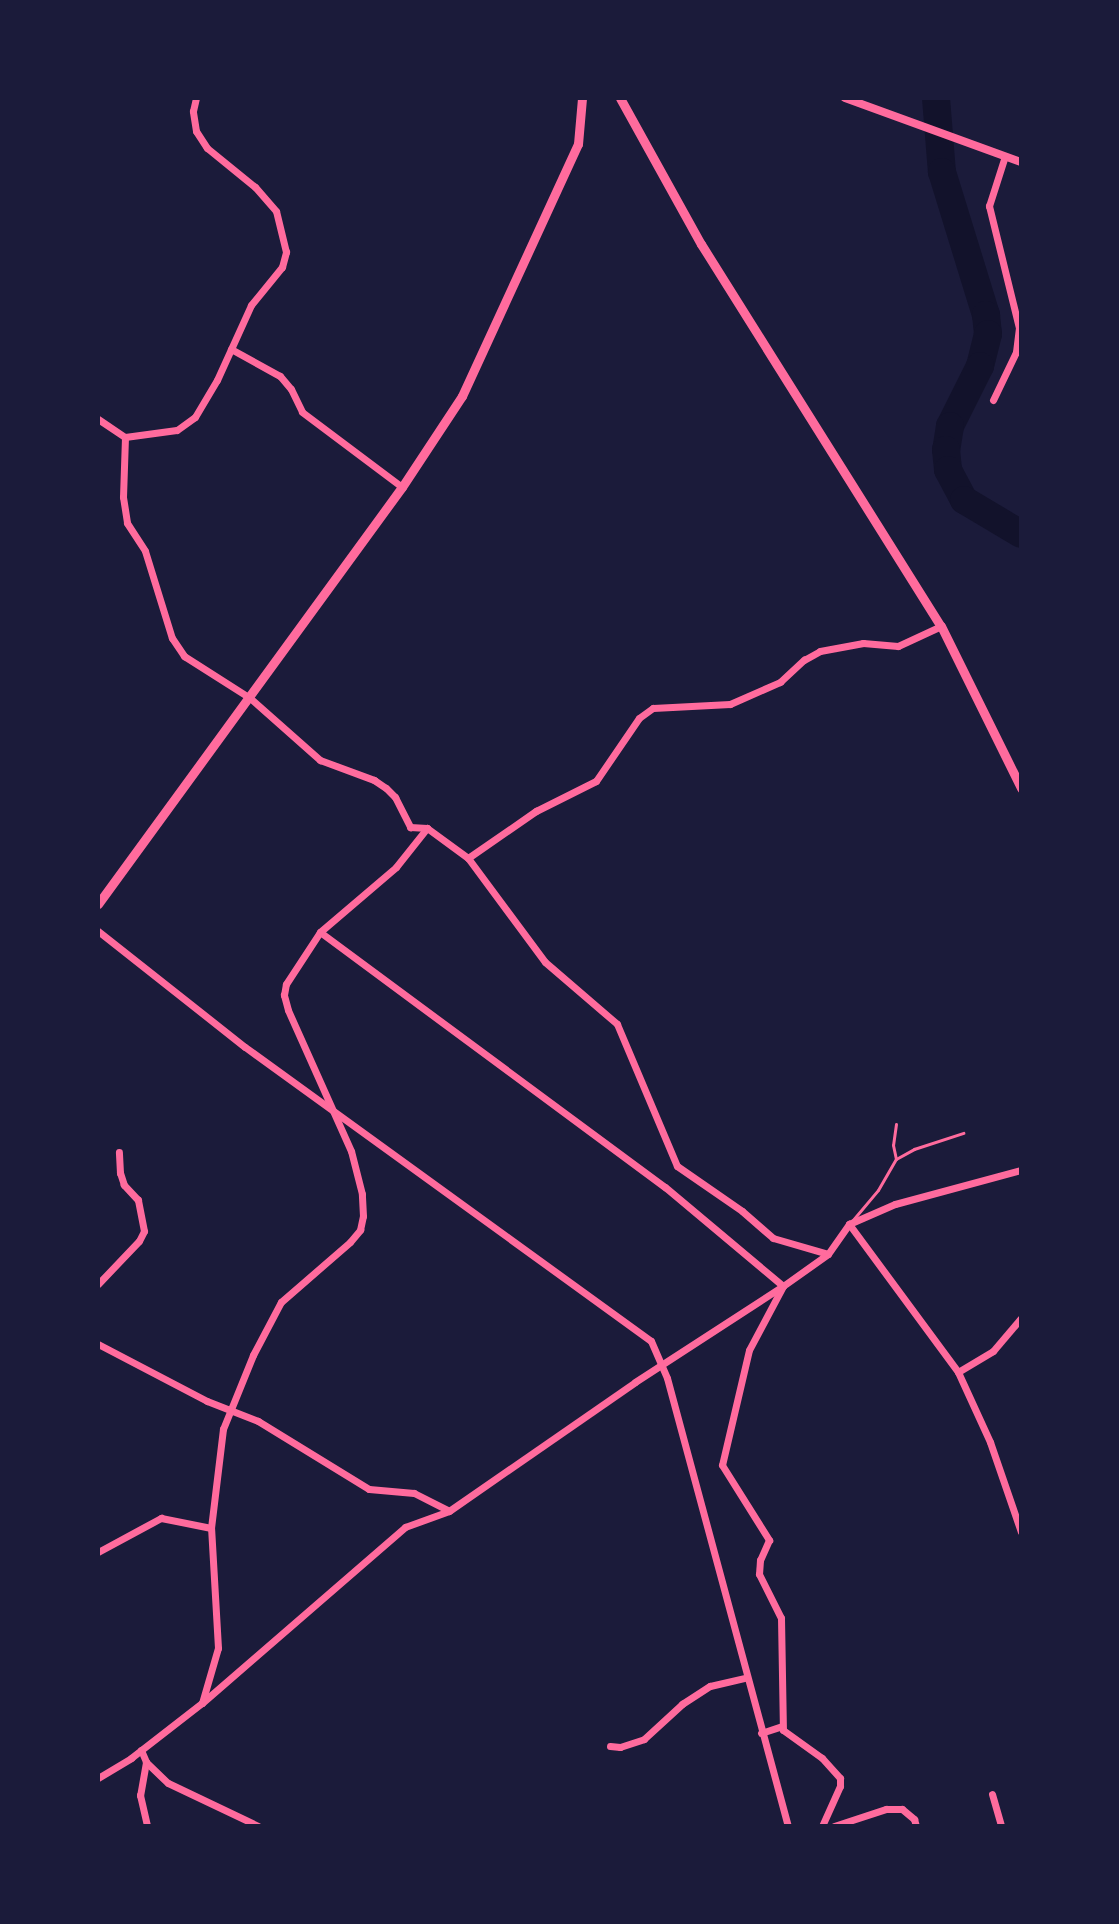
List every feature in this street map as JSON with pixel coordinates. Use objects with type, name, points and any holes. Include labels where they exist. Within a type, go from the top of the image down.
[{"type":"main road","points":[[98,904],[102,889],[250,698],[402,487],[462,396],[492,337],[578,144],[582,98]]},
{"type":"main road","points":[[620,98],[701,244],[941,626],[1021,788]]},
{"type":"street","points":[[98,419],[125,437],[177,430],[195,417],[251,305],[282,267],[285,243],[276,211],[255,187],[207,148],[196,131],[193,111],[196,98]]},
{"type":"street","points":[[846,98],[1021,162]]},
{"type":"street","points":[[993,400],[1016,352],[1019,328],[989,206],[1005,156]]},
{"type":"street","points":[[231,349],[280,376],[291,389],[302,412],[402,487]]},
{"type":"street","points":[[125,437],[123,497],[127,523],[145,551],[172,638],[184,656],[250,698],[320,760],[374,780],[386,788],[395,797],[410,827],[427,828],[468,858],[545,962],[617,1024],[677,1166],[742,1211],[773,1238],[828,1254]]},
{"type":"street","points":[[468,858],[536,811],[596,781],[639,718],[653,708],[730,704],[780,682],[804,660],[820,651],[863,643],[898,646],[941,626]]},
{"type":"street","points":[[202,1703],[218,1648],[211,1528],[221,1440],[253,1355],[281,1302],[296,1285],[334,1258],[360,1230],[362,1194],[334,1109],[284,995],[286,984],[320,932],[396,867],[427,828]]},
{"type":"street","points":[[98,931],[245,1047],[651,1341],[662,1365],[788,1826]]},
{"type":"street","points":[[320,932],[665,1187],[783,1286]]},
{"type":"street","points":[[98,1284],[139,1241],[144,1231],[138,1200],[124,1185],[119,1152]]},
{"type":"street","points":[[98,1778],[141,1750],[202,1703],[405,1527],[449,1511],[783,1286],[828,1254],[849,1224],[895,1204],[1021,1170]]},
{"type":"street","points":[[849,1224],[958,1372],[990,1442],[1021,1532]]},
{"type":"street","points":[[783,1286],[749,1350],[722,1465],[769,1540],[760,1560],[759,1574],[781,1618],[782,1726],[803,1747],[833,1768],[840,1778],[840,1786],[822,1826]]},
{"type":"street","points":[[958,1372],[993,1351],[1021,1318]]},
{"type":"street","points":[[98,1344],[231,1411],[258,1421],[369,1489],[414,1493],[449,1511]]},
{"type":"street","points":[[98,1552],[161,1518],[211,1528]]},
{"type":"street","points":[[610,1746],[620,1747],[644,1739],[682,1704],[710,1686],[746,1678]]},
{"type":"street","points":[[761,1733],[782,1726]]},
{"type":"street","points":[[141,1750],[146,1762],[168,1783],[258,1826]]},
{"type":"street","points":[[146,1762],[140,1795],[147,1826]]},
{"type":"street","points":[[992,1794],[1001,1826]]},
{"type":"street","points":[[834,1826],[886,1809],[902,1809],[914,1819],[916,1826]]},
{"type":"lane","points":[[896,1124],[893,1145],[896,1159]]},
{"type":"lane","points":[[849,1224],[878,1190],[896,1159],[914,1149],[963,1133]]},
{"type":"shaded area","points":[[930,98],[944,98],[945,120],[931,115]]},
{"type":"waterway","points":[[936,98],[942,172],[986,315],[988,334],[980,366],[950,426],[946,450],[948,470],[964,500],[1021,534]]}]
